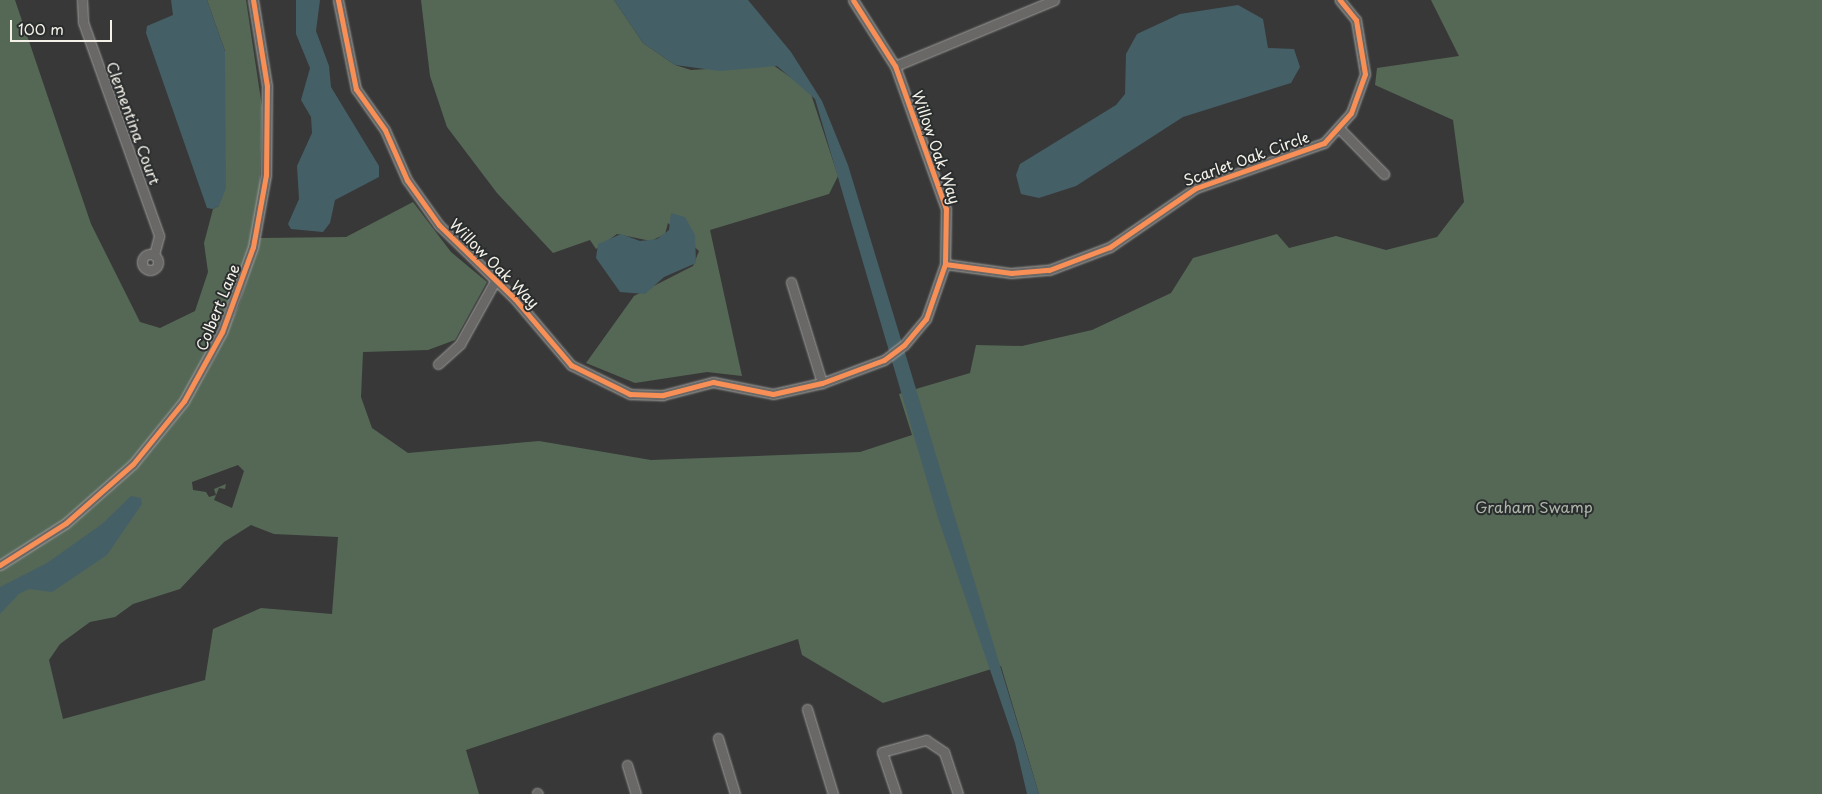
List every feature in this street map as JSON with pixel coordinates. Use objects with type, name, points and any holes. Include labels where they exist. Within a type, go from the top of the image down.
[{"type":"street","name":"Clementina Court","points":[[82,0],[83,22],[158,232],[154,255]]},
{"type":"street","name":"Colbert Lane","points":[[0,564],[66,524],[133,464],[184,401],[222,332],[253,247],[266,175],[268,98],[253,0]]},
{"type":"street","name":"Willow Oak Way","points":[[338,0],[356,89],[385,130],[406,180],[451,239],[495,281],[571,365],[630,394],[663,395],[713,382],[773,394],[822,383],[884,360],[904,345],[926,318],[945,264],[948,231],[942,191],[894,66],[853,0]]},
{"type":"street","points":[[894,66],[1054,0]]},
{"type":"street","name":"Scarlet Oak Circle","points":[[945,264],[1010,274],[1049,270],[1110,248],[1178,196],[1305,153],[1340,129],[1359,96],[1365,56],[1356,20],[1340,0]]},
{"type":"street","points":[[1340,129],[1384,174]]},
{"type":"street","points":[[438,364],[460,344],[495,281]]},
{"type":"street","points":[[790,282],[822,383]]},
{"type":"street","points":[[808,709],[833,794]]},
{"type":"street","points":[[718,738],[734,794]]},
{"type":"street","points":[[895,794],[882,752],[921,740],[938,745],[958,794]]},
{"type":"street","points":[[627,766],[636,794]]},
{"type":"green space","points":[[0,0],[15,0],[91,224],[140,322],[160,328],[195,311],[208,272],[204,243],[213,209],[219,206],[225,51],[207,0],[246,0],[262,107],[260,186],[250,249],[206,356],[183,396],[130,462],[83,508],[0,561]]},
{"type":"green space","points":[[421,0],[614,0],[643,43],[675,65],[691,70],[773,65],[810,91],[838,176],[829,194],[710,230],[742,376],[707,372],[635,383],[586,363],[634,296],[693,266],[699,251],[668,223],[665,234],[651,241],[617,234],[596,249],[590,240],[553,253],[497,193],[447,127],[430,76]]},
{"type":"green space","name":"Graham Swamp","points":[[1431,0],[1822,0],[1822,794],[1039,794],[1001,666],[883,703],[802,655],[798,639],[466,750],[479,794],[0,794],[0,569],[92,508],[149,452],[190,400],[214,359],[239,305],[260,238],[346,237],[413,202],[451,252],[487,282],[455,340],[428,350],[363,352],[361,397],[372,428],[408,453],[539,441],[651,460],[860,452],[912,435],[899,394],[970,373],[976,345],[1022,346],[1092,330],[1171,293],[1193,258],[1277,234],[1289,248],[1336,236],[1386,250],[1437,237],[1464,202],[1453,120],[1375,85],[1377,68],[1459,56]],"holes":[[[238,465],[244,471],[232,508],[214,500],[219,488],[225,489],[226,484],[214,489],[216,495],[209,497],[206,492],[193,490],[192,482]],[[251,525],[274,534],[338,537],[332,614],[261,608],[213,629],[205,680],[63,719],[49,660],[60,644],[90,622],[115,617],[133,604],[180,589],[224,542]]]},
{"type":"water","points":[[171,0],[207,0],[225,51],[226,188],[219,206],[213,209],[207,208],[146,33],[147,26],[173,15]]},
{"type":"water","points":[[296,0],[320,0],[316,31],[329,66],[331,87],[379,166],[379,177],[335,200],[330,223],[323,232],[291,229],[288,224],[299,199],[297,166],[312,133],[311,117],[301,100],[310,68],[296,34]]},
{"type":"water","points":[[614,0],[748,0],[791,52],[822,101],[848,165],[1039,794],[1027,794],[1015,743],[938,518],[815,99],[777,66],[720,71],[675,65],[643,43]]},
{"type":"water","points":[[1238,5],[1263,19],[1268,48],[1294,49],[1300,67],[1291,83],[1183,117],[1076,186],[1039,198],[1021,194],[1016,175],[1020,164],[1116,105],[1125,94],[1126,54],[1137,34],[1180,14]]},
{"type":"water","points":[[671,213],[685,217],[695,235],[696,263],[664,277],[645,294],[620,292],[596,258],[598,244],[621,234],[640,241],[657,239],[669,230]]},
{"type":"water","points":[[131,496],[141,498],[142,504],[107,555],[52,592],[29,589],[19,594],[0,614],[0,587],[47,563],[102,524]]},
{"type":"cycle path","points":[[0,565],[66,523],[133,464],[184,401],[222,332],[253,247],[266,175],[267,86],[253,0]]},
{"type":"cycle path","points":[[338,0],[356,89],[385,130],[407,180],[439,225],[515,299],[571,365],[630,394],[663,395],[713,382],[773,394],[822,383],[884,360],[904,345],[926,319],[945,264],[946,209],[895,66],[853,0]]},
{"type":"cycle path","points":[[945,264],[1011,273],[1049,270],[1110,247],[1196,188],[1324,143],[1351,113],[1365,74],[1356,20],[1340,0]]}]
